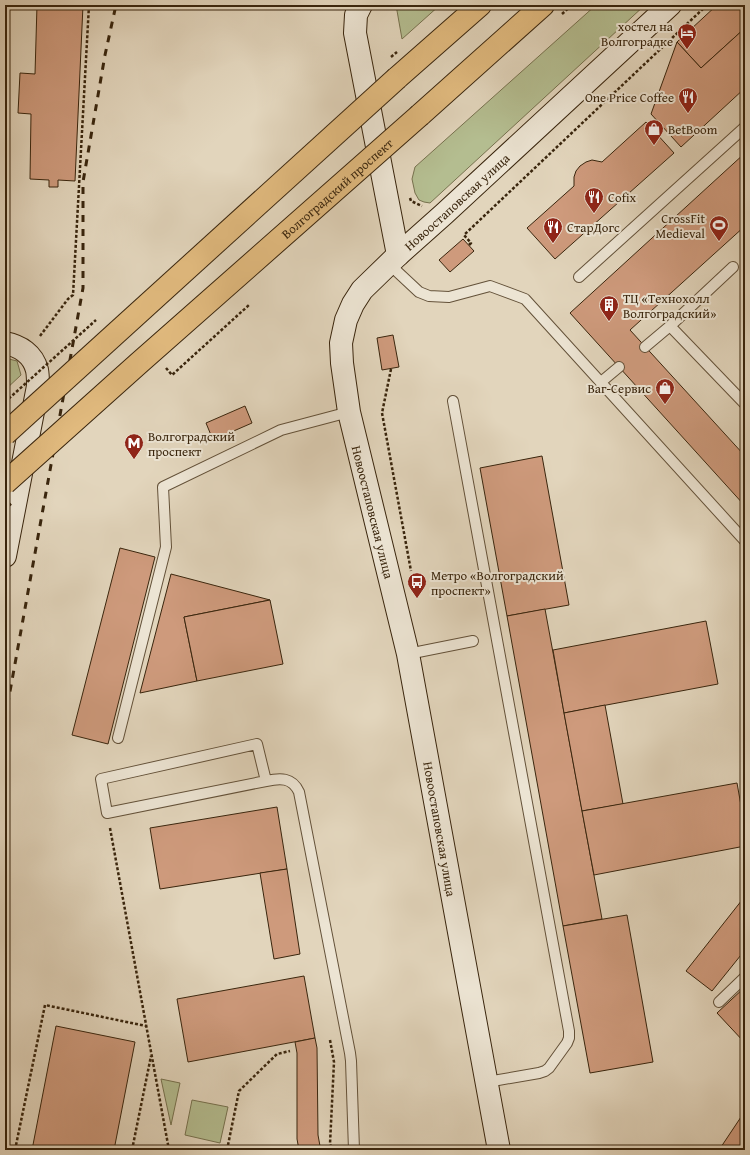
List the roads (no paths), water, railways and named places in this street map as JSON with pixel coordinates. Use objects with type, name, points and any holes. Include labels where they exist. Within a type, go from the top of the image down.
[{"type":"main road","points":[[360,5],[356,15],[355,33],[394,259]]},
{"type":"main road","points":[[5,434],[397,78],[480,5]]},
{"type":"main road","name":"Волгоградский проспект","points":[[5,483],[543,5]]},
{"type":"main road","name":"Новоостаповская улица","points":[[499,1150],[408,654],[349,412],[342,363],[341,343],[346,320],[353,304],[362,290],[670,5]]},
{"type":"main road","points":[[5,343],[11,344],[24,351],[33,360],[37,371],[38,386],[5,556]]},
{"type":"lane","points":[[579,277],[745,127]]},
{"type":"lane","points":[[394,259],[419,292],[429,296],[449,297],[490,286],[525,299],[745,541]]},
{"type":"lane","points":[[645,347],[670,326],[733,267]]},
{"type":"lane","points":[[670,326],[745,404]]},
{"type":"lane","points":[[601,382],[619,367]]},
{"type":"lane","points":[[454,401],[569,1031],[567,1043],[549,1068],[545,1071],[487,1082]]},
{"type":"lane","points":[[118,738],[166,547],[163,487],[281,430],[349,412]]},
{"type":"lane","points":[[408,654],[472,641]]},
{"type":"lane","points":[[266,780],[258,744],[101,779],[107,813],[277,778],[285,779],[296,785],[299,792],[350,1057],[354,1150]]},
{"type":"lane","points":[[719,1002],[745,977]]},
{"type":"railway","points":[[5,719],[83,288],[83,182],[105,55],[116,5]]},
{"type":"place","name":"хостел на Волгоградке","points":[[687,50]]},
{"type":"place","name":"One Price Coffee","points":[[688,114]]},
{"type":"place","name":"BetBoom","points":[[654,146]]},
{"type":"place","name":"Cofix","points":[[594,214]]},
{"type":"place","name":"CrossFit Medieval","points":[[719,242]]},
{"type":"place","name":"СтарДогс","points":[[553,244]]},
{"type":"place","name":"ТЦ «Технохолл Волгоградский»","points":[[609,322]]},
{"type":"place","name":"Ваг-Сервис","points":[[665,405]]},
{"type":"place","name":"Волгоградский проспект","points":[[134,460]]},
{"type":"place","name":"Метро «Волгоградский проспект»","points":[[417,599]]}]
